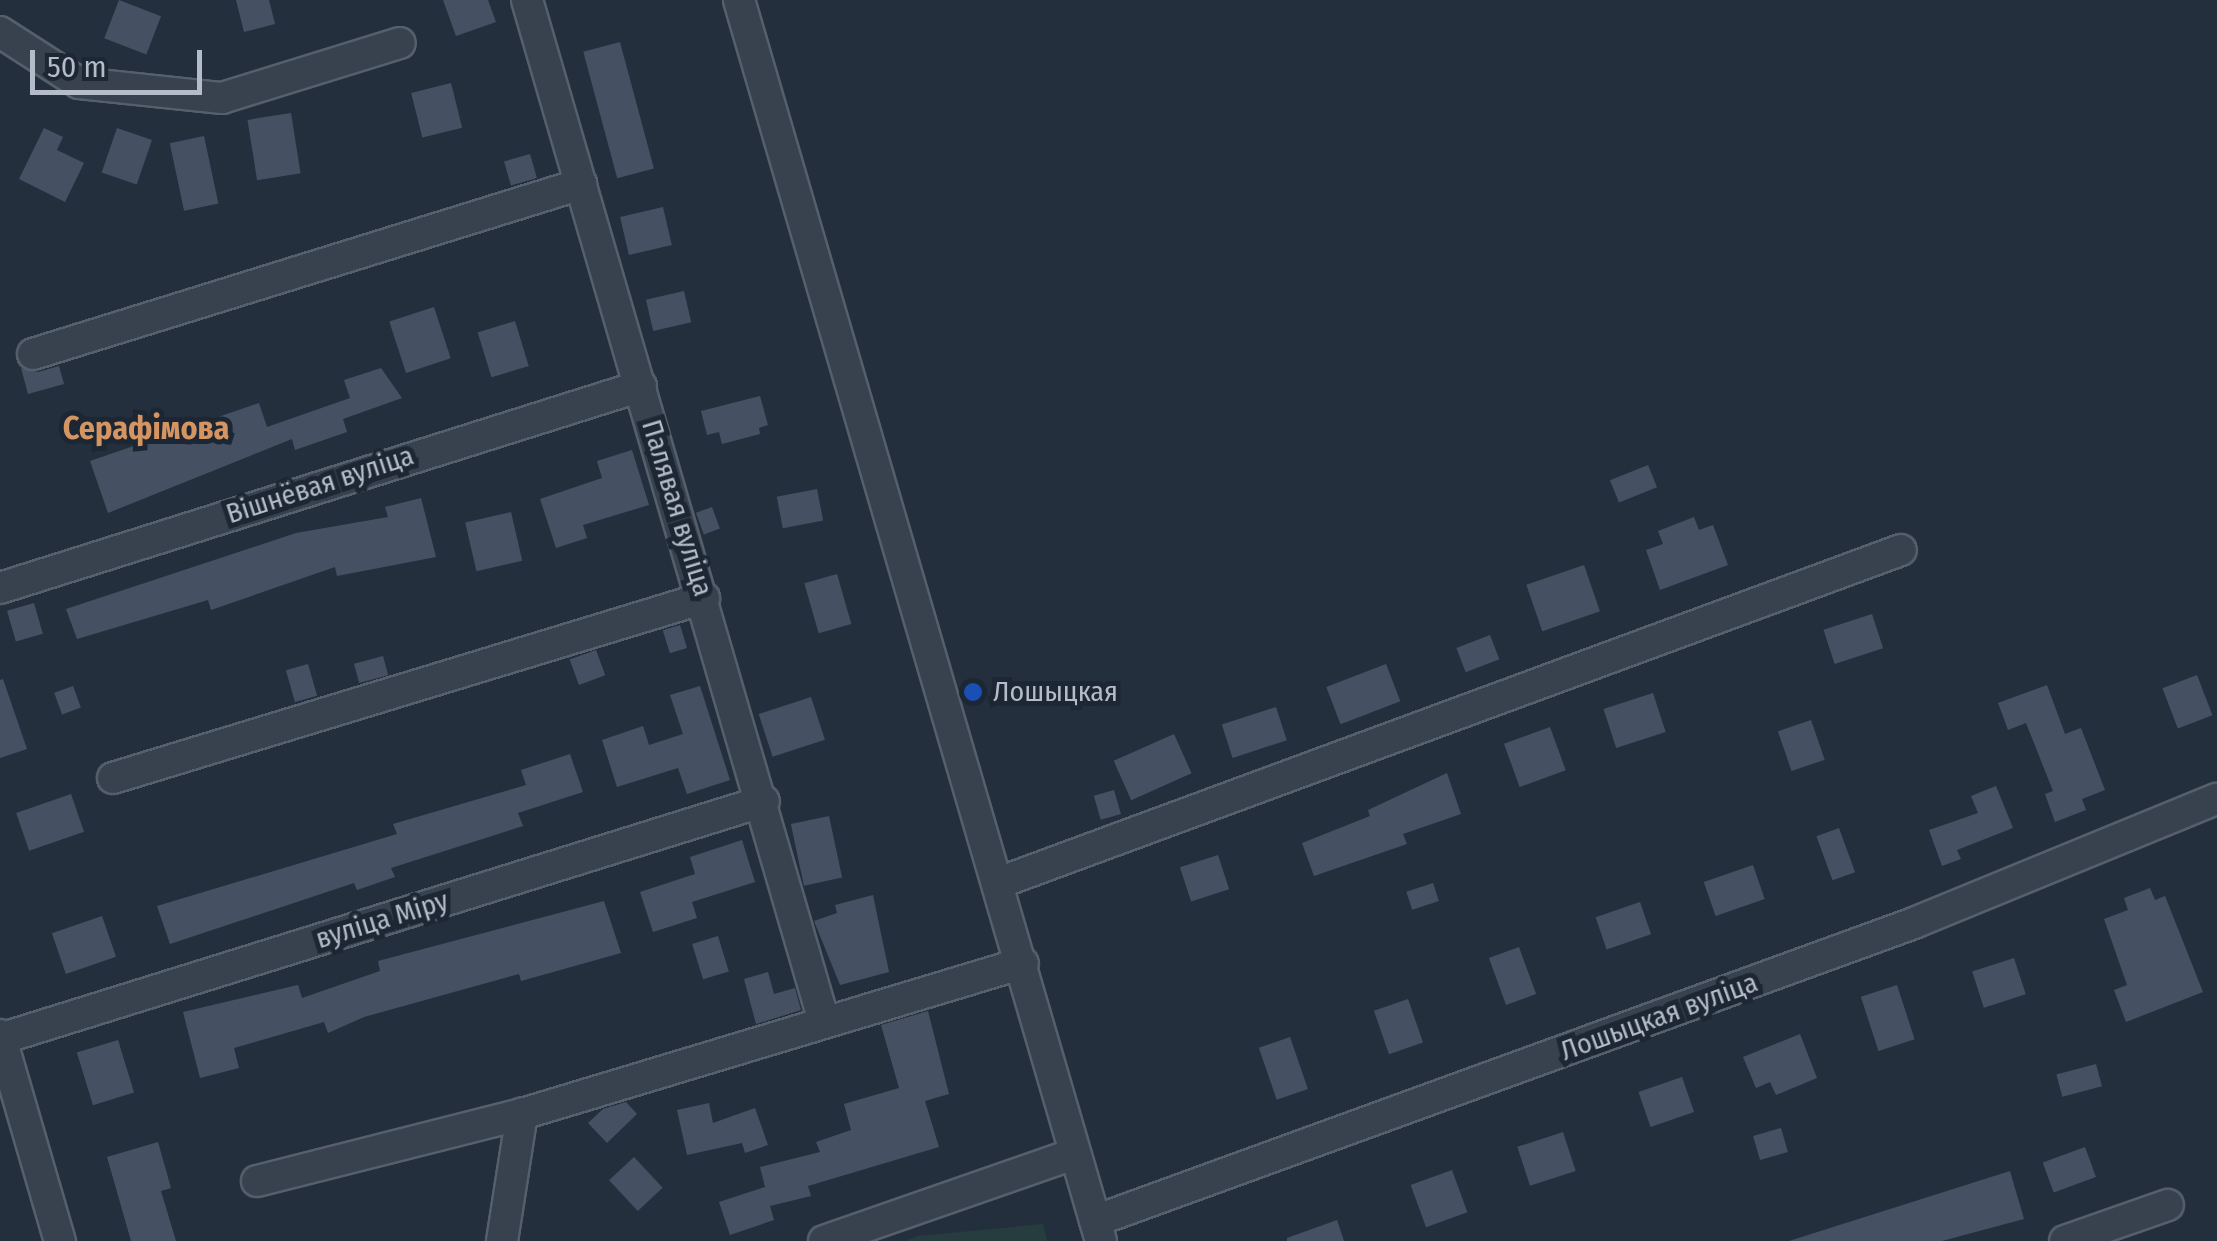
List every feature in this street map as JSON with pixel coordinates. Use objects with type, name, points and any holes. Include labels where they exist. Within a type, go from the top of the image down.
[{"type":"street","name":"Палявая вуліца","points":[[527,0],[764,801],[823,1018]]},
{"type":"street","points":[[740,0],[1001,882],[1098,1231]]},
{"type":"street","points":[[0,32],[80,83],[222,98],[400,43]]},
{"type":"street","points":[[33,354],[581,184]]},
{"type":"street","name":"Вішнёвая вуліца","points":[[0,588],[641,386]]},
{"type":"street","points":[[1001,882],[1901,550]]},
{"type":"street","points":[[113,778],[704,598]]},
{"type":"street","name":"Лошыцкая вуліца","points":[[1098,1231],[1914,923],[2217,799]]},
{"type":"street","name":"вуліца Міру","points":[[0,1037],[764,801]]},
{"type":"street","points":[[257,1181],[522,1114],[823,1018],[1023,963]]},
{"type":"street","points":[[0,1037],[60,1241]]},
{"type":"street","points":[[502,1241],[522,1114]]},
{"type":"street","points":[[824,1241],[1074,1154]]},
{"type":"street","points":[[2064,1241],[2168,1205]]},
{"type":"green space","points":[[1043,1224],[1047,1241],[905,1241],[918,1236]]},
{"type":"building","points":[[119,0],[161,16],[146,54],[104,38]]},
{"type":"building","points":[[236,0],[269,0],[275,24],[244,32]]},
{"type":"building","points":[[443,0],[488,0],[496,22],[456,36]]},
{"type":"building","points":[[620,42],[654,169],[617,178],[583,52]]},
{"type":"building","points":[[451,83],[462,128],[422,138],[411,93]]},
{"type":"building","points":[[291,113],[301,173],[257,180],[248,120]]},
{"type":"building","points":[[44,128],[63,137],[57,150],[84,163],[65,202],[19,179]]},
{"type":"building","points":[[117,128],[152,140],[137,184],[102,172]]},
{"type":"building","points":[[204,136],[218,203],[184,211],[170,143]]},
{"type":"building","points":[[530,154],[537,178],[511,185],[504,161]]},
{"type":"building","points":[[663,207],[672,245],[629,255],[620,217]]},
{"type":"building","points":[[684,291],[691,322],[653,331],[646,300]]},
{"type":"building","points":[[434,307],[451,358],[406,373],[389,322]]},
{"type":"building","points":[[515,321],[529,366],[491,377],[478,332]]},
{"type":"building","points":[[59,366],[64,384],[28,394],[21,368],[38,372]]},
{"type":"building","points":[[381,368],[402,398],[343,419],[347,432],[295,450],[292,439],[108,513],[90,461],[259,403],[267,427],[350,398],[344,380]]},
{"type":"building","points":[[760,396],[768,425],[759,428],[760,434],[722,444],[719,432],[707,435],[701,411]]},
{"type":"building","points":[[632,450],[649,505],[583,525],[587,538],[556,548],[540,499],[602,478],[597,461]]},
{"type":"building","points":[[1648,465],[1657,487],[1619,503],[1610,480]]},
{"type":"building","points":[[817,489],[823,520],[783,528],[777,497]]},
{"type":"building","points":[[421,498],[436,557],[337,576],[335,567],[211,610],[208,600],[77,639],[66,609],[296,533],[388,517],[385,507]]},
{"type":"building","points":[[712,507],[720,529],[704,534],[696,513]]},
{"type":"building","points":[[511,512],[522,561],[476,571],[465,523]]},
{"type":"building","points":[[1694,517],[1699,530],[1713,525],[1728,565],[1660,590],[1646,550],[1663,544],[1658,531]]},
{"type":"building","points":[[1584,565],[1600,611],[1542,631],[1526,585]]},
{"type":"building","points":[[837,574],[851,624],[819,633],[804,583]]},
{"type":"building","points":[[34,603],[43,634],[16,641],[7,611]]},
{"type":"building","points":[[1872,614],[1883,648],[1835,664],[1823,630]]},
{"type":"building","points":[[680,625],[687,648],[670,653],[663,630]]},
{"type":"building","points":[[1490,635],[1499,659],[1466,672],[1456,648]]},
{"type":"building","points":[[596,650],[605,675],[579,685],[570,660]]},
{"type":"building","points":[[383,656],[388,675],[359,683],[354,664]]},
{"type":"building","points":[[308,664],[317,696],[295,702],[286,670]]},
{"type":"building","points":[[1386,664],[1400,701],[1341,724],[1326,687]]},
{"type":"building","points":[[2197,675],[2212,715],[2178,728],[2162,688]]},
{"type":"building","points":[[3,679],[27,749],[0,758],[0,680]]},
{"type":"building","points":[[2047,685],[2065,734],[2081,728],[2105,790],[2082,799],[2086,810],[2055,822],[2045,794],[2053,791],[2026,723],[2008,730],[1998,703]]},
{"type":"building","points":[[73,686],[81,708],[62,714],[54,693]]},
{"type":"building","points":[[700,686],[730,780],[687,794],[678,768],[617,787],[602,740],[643,726],[649,745],[683,734],[670,695]]},
{"type":"building","points":[[1653,693],[1666,732],[1616,748],[1604,709]]},
{"type":"building","points":[[811,697],[825,740],[773,757],[759,714]]},
{"type":"building","points":[[1276,707],[1287,740],[1233,758],[1222,725]]},
{"type":"building","points":[[1811,720],[1825,760],[1792,771],[1778,731]]},
{"type":"building","points":[[1550,727],[1566,770],[1520,787],[1504,744]]},
{"type":"building","points":[[1174,734],[1191,773],[1131,800],[1114,761]]},
{"type":"building","points":[[570,754],[583,792],[518,813],[523,826],[391,868],[395,877],[357,890],[354,883],[170,944],[157,906],[397,834],[393,824],[526,785],[521,770]]},
{"type":"building","points":[[1447,773],[1461,814],[1403,834],[1407,844],[1314,876],[1302,843],[1370,816],[1368,810]]},
{"type":"building","points":[[1996,786],[2013,828],[1957,850],[1961,859],[1942,866],[1929,830],[1978,813],[1971,796]]},
{"type":"building","points":[[1114,790],[1121,814],[1101,820],[1094,796]]},
{"type":"building","points":[[71,794],[84,832],[29,851],[16,813]]},
{"type":"building","points":[[829,816],[842,878],[804,886],[791,824]]},
{"type":"building","points":[[1839,828],[1855,872],[1833,880],[1816,836]]},
{"type":"building","points":[[742,840],[755,882],[692,902],[697,918],[653,932],[640,892],[695,874],[690,857]]},
{"type":"building","points":[[1218,855],[1229,889],[1191,902],[1180,867]]},
{"type":"building","points":[[1753,865],[1765,899],[1716,916],[1704,882]]},
{"type":"building","points":[[1433,883],[1439,901],[1412,910],[1406,892]]},
{"type":"building","points":[[2150,888],[2155,900],[2165,896],[2203,992],[2126,1022],[2114,990],[2127,985],[2104,919],[2128,910],[2124,898]]},
{"type":"building","points":[[873,895],[889,972],[840,985],[814,921],[837,913],[835,905]]},
{"type":"building","points":[[604,901],[621,953],[521,981],[519,974],[364,1017],[328,1033],[324,1022],[234,1048],[239,1068],[200,1078],[183,1012],[298,985],[302,998],[380,971],[378,961]]},
{"type":"building","points":[[1640,902],[1651,934],[1607,949],[1596,917]]},
{"type":"building","points":[[102,916],[116,957],[66,974],[52,933]]},
{"type":"building","points":[[718,936],[729,971],[703,979],[692,944]]},
{"type":"building","points":[[1519,947],[1536,994],[1506,1005],[1489,958]]},
{"type":"building","points":[[2014,958],[2026,994],[1984,1008],[1972,972]]},
{"type":"building","points":[[768,972],[774,994],[795,988],[801,1010],[756,1024],[744,979]]},
{"type":"building","points":[[1897,985],[1915,1039],[1878,1051],[1861,997]]},
{"type":"building","points":[[1408,999],[1423,1042],[1389,1054],[1374,1011]]},
{"type":"building","points":[[928,1011],[949,1094],[925,1101],[939,1147],[808,1186],[811,1196],[770,1206],[774,1220],[730,1235],[719,1202],[765,1187],[760,1167],[820,1152],[816,1142],[851,1130],[844,1104],[899,1088],[881,1025]]},
{"type":"building","points":[[1800,1034],[1817,1078],[1776,1095],[1770,1082],[1756,1088],[1743,1057]]},
{"type":"building","points":[[1290,1037],[1308,1089],[1277,1100],[1259,1048]]},
{"type":"building","points":[[118,1040],[134,1093],[93,1105],[77,1053]]},
{"type":"building","points":[[2096,1064],[2102,1086],[2062,1097],[2056,1075]]},
{"type":"building","points":[[1682,1077],[1694,1112],[1651,1127],[1639,1092]]},
{"type":"building","points":[[626,1102],[637,1114],[607,1143],[588,1123],[603,1109]]},
{"type":"building","points":[[709,1103],[713,1123],[755,1108],[768,1145],[745,1153],[742,1143],[687,1155],[677,1110]]},
{"type":"building","points":[[1781,1128],[1788,1152],[1760,1160],[1753,1136]]},
{"type":"building","points":[[1563,1132],[1576,1171],[1530,1186],[1517,1147]]},
{"type":"building","points":[[158,1142],[171,1188],[161,1191],[176,1241],[131,1241],[107,1157]]},
{"type":"building","points":[[2085,1147],[2096,1177],[2054,1192],[2043,1162]]},
{"type":"building","points":[[634,1157],[663,1188],[638,1211],[609,1180]]},
{"type":"building","points":[[1452,1170],[1467,1212],[1426,1227],[1411,1185]]},
{"type":"building","points":[[2010,1171],[2024,1219],[1942,1241],[1789,1241]]},
{"type":"building","points":[[1337,1220],[1344,1241],[1287,1241],[1287,1238]]},
{"type":"place","name":"Лошыцкая","points":[[973,692]]},
{"type":"district","name":"Серафімова","points":[[146,428]]}]
